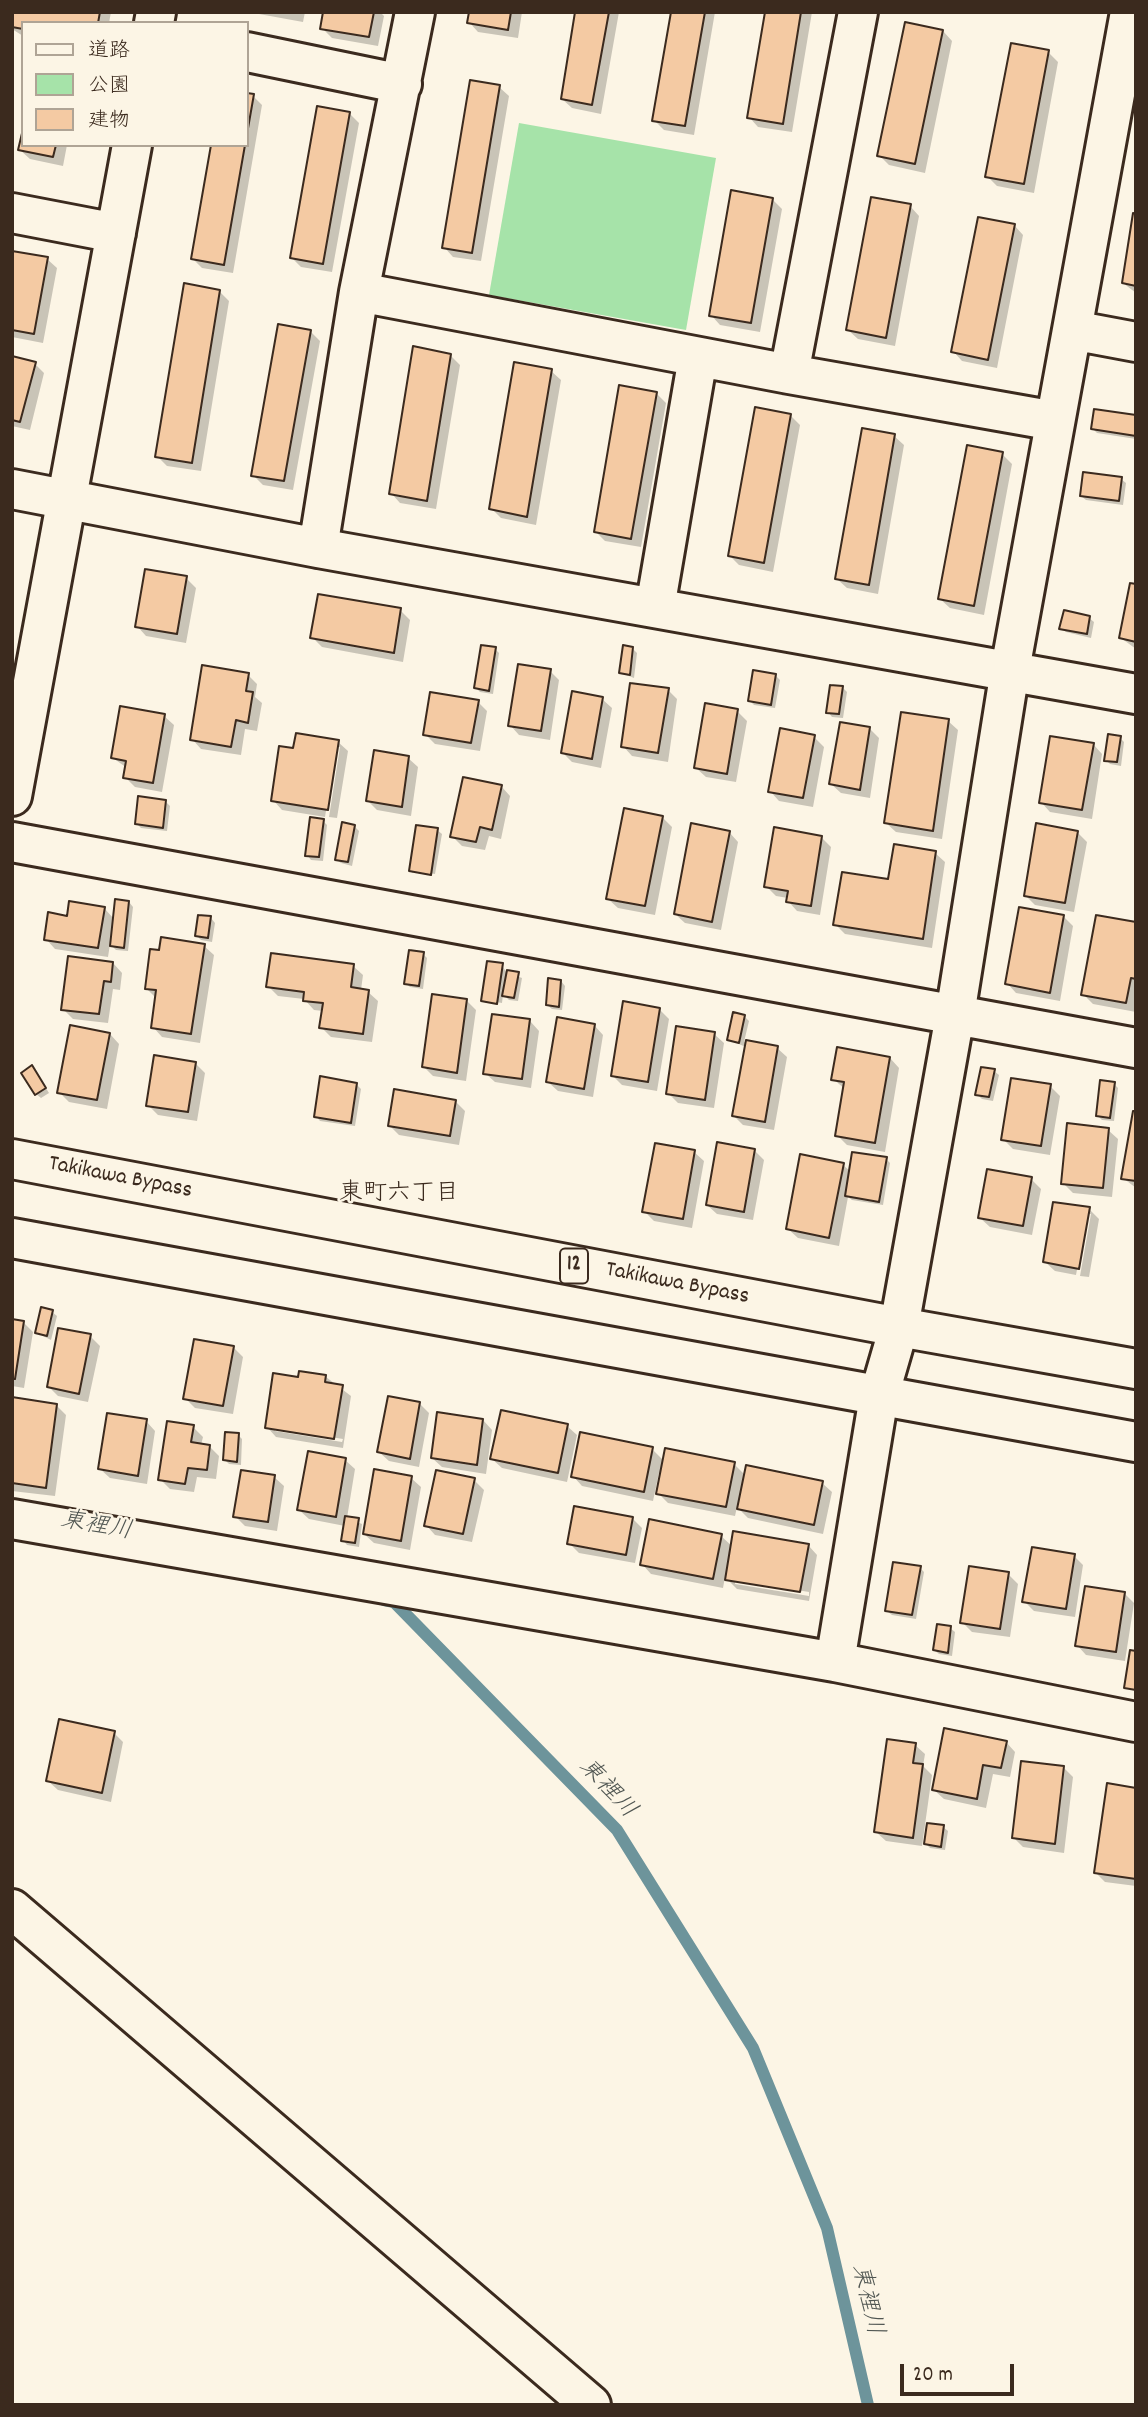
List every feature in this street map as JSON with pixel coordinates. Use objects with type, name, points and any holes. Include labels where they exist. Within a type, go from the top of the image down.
[{"type":"main road","points":[[318,548],[359,292],[415,12]]},
{"type":"main road","points":[[789,374],[858,12]]},
{"type":"main road","points":[[835,1662],[879,1396],[899,1327],[954,1015],[1010,670],[1133,12]]},
{"type":"main road","points":[[248,52],[402,84]]},
{"type":"main road","points":[[12,796],[132,147]]},
{"type":"main road","points":[[12,214],[116,233]]},
{"type":"main road","points":[[359,292],[789,374],[1055,421]]},
{"type":"main road","points":[[1072,330],[1136,342]]},
{"type":"main road","points":[[655,608],[698,357]]},
{"type":"main road","points":[[12,488],[318,548],[1136,694]]},
{"type":"main road","points":[[12,842],[1136,1048]]},
{"type":"main road","name":"Takikawa Bypass","points":[[12,1159],[899,1327],[1136,1369]]},
{"type":"main road","points":[[12,1238],[1136,1442]]},
{"type":"main road","points":[[12,1519],[835,1662],[1136,1722]]},
{"type":"main road","points":[[12,1909],[592,2405]]},
{"type":"green space","points":[[519,123],[716,158],[686,330],[489,295]]},
{"type":"building","points":[[12,12],[100,12],[98,21],[21,21],[21,29],[12,27]]},
{"type":"building","points":[[323,12],[374,12],[369,37],[320,29]]},
{"type":"building","points":[[469,12],[511,12],[508,30],[467,23]]},
{"type":"building","points":[[575,12],[609,12],[592,105],[561,99]]},
{"type":"building","points":[[671,12],[705,12],[685,126],[652,121]]},
{"type":"building","points":[[765,12],[801,12],[783,124],[747,118]]},
{"type":"building","points":[[905,22],[943,30],[915,164],[877,156]]},
{"type":"building","points":[[1011,43],[1049,50],[1024,184],[985,177]]},
{"type":"building","points":[[470,80],[500,85],[472,253],[442,248]]},
{"type":"building","points":[[248,93],[254,94],[248,128]]},
{"type":"building","points":[[317,106],[350,112],[323,264],[290,258]]},
{"type":"building","points":[[21,137],[21,147],[56,147],[53,157],[18,150]]},
{"type":"building","points":[[211,147],[245,147],[224,265],[191,259]]},
{"type":"building","points":[[731,190],[773,198],[751,323],[709,316]]},
{"type":"building","points":[[871,197],[911,204],[886,338],[846,330]]},
{"type":"building","points":[[1133,213],[1136,214],[1136,286],[1122,283]]},
{"type":"building","points":[[978,217],[1015,224],[988,360],[951,352]]},
{"type":"building","points":[[12,251],[48,257],[34,334],[12,330]]},
{"type":"building","points":[[184,283],[220,290],[192,463],[155,457]]},
{"type":"building","points":[[278,324],[311,330],[284,481],[251,476]]},
{"type":"building","points":[[413,346],[451,354],[427,501],[389,494]]},
{"type":"building","points":[[12,356],[36,362],[20,422],[12,420]]},
{"type":"building","points":[[514,362],[552,369],[527,517],[489,509]]},
{"type":"building","points":[[619,385],[657,392],[631,539],[594,532]]},
{"type":"building","points":[[755,407],[791,414],[764,563],[728,556]]},
{"type":"building","points":[[1094,409],[1136,415],[1136,436],[1091,429]]},
{"type":"building","points":[[862,428],[895,434],[869,585],[835,579]]},
{"type":"building","points":[[967,445],[1003,452],[974,606],[938,599]]},
{"type":"building","points":[[1083,472],[1122,477],[1119,501],[1080,496]]},
{"type":"building","points":[[145,569],[187,576],[177,634],[135,627]]},
{"type":"building","points":[[1130,583],[1136,584],[1136,642],[1119,638]]},
{"type":"building","points":[[318,594],[401,608],[394,653],[310,638]]},
{"type":"building","points":[[1064,610],[1090,616],[1087,634],[1059,629]]},
{"type":"building","points":[[481,645],[496,647],[489,691],[474,688]]},
{"type":"building","points":[[623,645],[633,647],[630,675],[619,673]]},
{"type":"building","points":[[518,664],[551,669],[541,731],[508,726]]},
{"type":"building","points":[[202,665],[249,673],[246,691],[253,692],[248,723],[236,720],[231,747],[190,740]]},
{"type":"building","points":[[753,670],[776,674],[771,705],[748,701]]},
{"type":"building","points":[[630,683],[669,688],[658,753],[621,747]]},
{"type":"building","points":[[830,685],[843,686],[839,714],[826,713]]},
{"type":"building","points":[[572,691],[603,697],[592,759],[561,753]]},
{"type":"building","points":[[430,692],[479,700],[471,743],[423,735]]},
{"type":"building","points":[[705,703],[738,709],[727,774],[694,768]]},
{"type":"building","points":[[120,706],[165,714],[153,783],[123,778],[126,761],[111,758]]},
{"type":"building","points":[[901,712],[949,719],[933,831],[884,823]]},
{"type":"building","points":[[840,722],[870,727],[860,790],[829,784]]},
{"type":"building","points":[[780,728],[815,735],[803,798],[768,792]]},
{"type":"building","points":[[296,733],[339,740],[328,810],[271,801],[279,746],[293,748]]},
{"type":"building","points":[[1108,734],[1121,736],[1117,762],[1104,761]]},
{"type":"building","points":[[1050,736],[1094,743],[1082,810],[1039,803]]},
{"type":"building","points":[[374,750],[409,756],[402,807],[366,801]]},
{"type":"building","points":[[463,777],[502,785],[492,830],[480,827],[476,842],[450,837]]},
{"type":"building","points":[[138,796],[166,800],[163,828],[135,824]]},
{"type":"building","points":[[624,808],[663,816],[645,906],[606,899]]},
{"type":"building","points":[[310,817],[324,819],[319,857],[305,856]]},
{"type":"building","points":[[342,822],[355,825],[348,862],[335,860]]},
{"type":"building","points":[[691,823],[730,831],[712,922],[674,914]]},
{"type":"building","points":[[1036,823],[1078,831],[1065,903],[1024,896]]},
{"type":"building","points":[[416,825],[438,828],[431,875],[409,871]]},
{"type":"building","points":[[774,827],[822,836],[811,906],[786,902],[788,891],[764,887]]},
{"type":"building","points":[[894,844],[936,851],[923,939],[833,925],[842,872],[888,879]]},
{"type":"building","points":[[115,899],[129,901],[124,948],[110,946]]},
{"type":"building","points":[[69,901],[105,907],[98,948],[44,940],[48,912],[67,916]]},
{"type":"building","points":[[1019,907],[1064,915],[1050,993],[1005,984]]},
{"type":"building","points":[[198,915],[211,916],[208,938],[195,936]]},
{"type":"building","points":[[1096,915],[1136,922],[1136,979],[1131,978],[1126,1003],[1081,995]]},
{"type":"building","points":[[161,937],[205,944],[191,1034],[151,1028],[156,990],[145,989],[150,949],[159,950]]},
{"type":"building","points":[[409,950],[424,952],[419,986],[404,984]]},
{"type":"building","points":[[271,953],[354,964],[351,987],[369,990],[363,1034],[319,1028],[323,1003],[303,1001],[304,992],[266,987]]},
{"type":"building","points":[[68,956],[113,962],[111,982],[104,981],[99,1014],[61,1010]]},
{"type":"building","points":[[487,961],[503,963],[497,1004],[481,1001]]},
{"type":"building","points":[[507,970],[519,972],[514,998],[502,996]]},
{"type":"building","points":[[548,978],[561,980],[559,1007],[546,1005]]},
{"type":"building","points":[[432,994],[467,999],[457,1073],[422,1067]]},
{"type":"building","points":[[623,1001],[660,1008],[648,1082],[611,1076]]},
{"type":"building","points":[[733,1012],[745,1015],[739,1043],[727,1040]]},
{"type":"building","points":[[492,1014],[530,1019],[522,1079],[483,1074]]},
{"type":"building","points":[[557,1017],[595,1024],[584,1089],[546,1082]]},
{"type":"building","points":[[70,1025],[110,1033],[97,1100],[57,1093]]},
{"type":"building","points":[[676,1026],[715,1032],[705,1100],[666,1094]]},
{"type":"building","points":[[746,1040],[778,1046],[765,1122],[732,1116]]},
{"type":"building","points":[[837,1047],[890,1057],[875,1143],[835,1136],[844,1082],[831,1080]]},
{"type":"building","points":[[154,1055],[196,1062],[188,1112],[146,1106]]},
{"type":"building","points":[[32,1065],[46,1088],[35,1095],[21,1073]]},
{"type":"building","points":[[981,1067],[995,1069],[989,1097],[975,1095]]},
{"type":"building","points":[[320,1076],[357,1083],[351,1123],[314,1117]]},
{"type":"building","points":[[1011,1078],[1051,1084],[1041,1146],[1001,1140]]},
{"type":"building","points":[[1100,1080],[1115,1082],[1110,1118],[1096,1116]]},
{"type":"building","points":[[394,1089],[456,1100],[450,1136],[388,1126]]},
{"type":"building","points":[[1133,1111],[1136,1111],[1136,1181],[1121,1179]]},
{"type":"building","points":[[1067,1123],[1109,1128],[1103,1188],[1061,1184]]},
{"type":"building","points":[[717,1142],[755,1149],[744,1212],[706,1205]]},
{"type":"building","points":[[655,1143],[695,1150],[683,1219],[642,1212]]},
{"type":"building","points":[[852,1152],[887,1157],[879,1202],[845,1196]]},
{"type":"building","points":[[800,1154],[844,1163],[829,1238],[786,1229]]},
{"type":"building","points":[[987,1169],[1032,1177],[1023,1226],[978,1218]]},
{"type":"building","points":[[1053,1202],[1090,1207],[1079,1269],[1043,1262]]},
{"type":"building","points":[[41,1307],[53,1310],[47,1336],[35,1333]]},
{"type":"building","points":[[12,1319],[24,1321],[15,1379],[12,1379]]},
{"type":"building","points":[[58,1328],[91,1334],[79,1394],[47,1387]]},
{"type":"building","points":[[194,1339],[234,1346],[223,1406],[183,1399]]},
{"type":"building","points":[[299,1371],[326,1375],[325,1382],[343,1385],[334,1439],[265,1428],[273,1373],[298,1377]]},
{"type":"building","points":[[388,1396],[420,1402],[410,1459],[377,1452]]},
{"type":"building","points":[[12,1397],[57,1404],[46,1488],[12,1483]]},
{"type":"building","points":[[501,1410],[568,1424],[558,1473],[490,1459]]},
{"type":"building","points":[[437,1412],[483,1419],[477,1465],[431,1458]]},
{"type":"building","points":[[107,1413],[147,1419],[138,1476],[98,1469]]},
{"type":"building","points":[[167,1421],[194,1425],[191,1442],[210,1445],[207,1470],[188,1468],[185,1484],[158,1480]]},
{"type":"building","points":[[225,1432],[239,1433],[237,1462],[223,1460]]},
{"type":"building","points":[[580,1432],[653,1447],[644,1492],[571,1477]]},
{"type":"building","points":[[665,1448],[735,1462],[726,1507],[656,1494]]},
{"type":"building","points":[[308,1451],[346,1458],[336,1517],[297,1510]]},
{"type":"building","points":[[746,1465],[823,1481],[814,1525],[737,1509]]},
{"type":"building","points":[[374,1469],[412,1476],[401,1541],[363,1534]]},
{"type":"building","points":[[241,1470],[275,1475],[268,1522],[233,1517]]},
{"type":"building","points":[[436,1470],[475,1478],[463,1534],[424,1526]]},
{"type":"building","points":[[574,1506],[633,1517],[626,1555],[567,1544]]},
{"type":"building","points":[[345,1516],[359,1518],[355,1543],[341,1541]]},
{"type":"building","points":[[649,1519],[722,1534],[713,1579],[640,1565]]},
{"type":"building","points":[[733,1531],[809,1544],[800,1592],[725,1580]]},
{"type":"building","points":[[1032,1547],[1075,1554],[1066,1609],[1022,1602]]},
{"type":"building","points":[[893,1562],[921,1566],[912,1615],[885,1611]]},
{"type":"building","points":[[969,1566],[1009,1572],[1000,1629],[960,1623]]},
{"type":"building","points":[[1085,1586],[1125,1592],[1116,1652],[1075,1646]]},
{"type":"building","points":[[937,1624],[951,1626],[948,1653],[933,1650]]},
{"type":"building","points":[[1130,1650],[1136,1651],[1136,1690],[1124,1688]]},
{"type":"building","points":[[59,1719],[115,1731],[102,1793],[46,1781]]},
{"type":"building","points":[[944,1728],[1007,1741],[1001,1768],[983,1765],[977,1799],[932,1790]]},
{"type":"building","points":[[887,1739],[916,1743],[913,1763],[923,1764],[913,1838],[874,1832]]},
{"type":"building","points":[[1021,1761],[1064,1766],[1055,1844],[1012,1838]]},
{"type":"building","points":[[1107,1783],[1136,1788],[1136,1879],[1094,1873]]},
{"type":"building","points":[[927,1823],[944,1825],[941,1847],[924,1844]]},
{"type":"waterway","name":"東裡川","points":[[384,1600],[394,1602],[617,1830],[753,2048],[827,2228],[868,2405]]},
{"type":"district","name":"東町六丁目","points":[[399,1196]]}]
